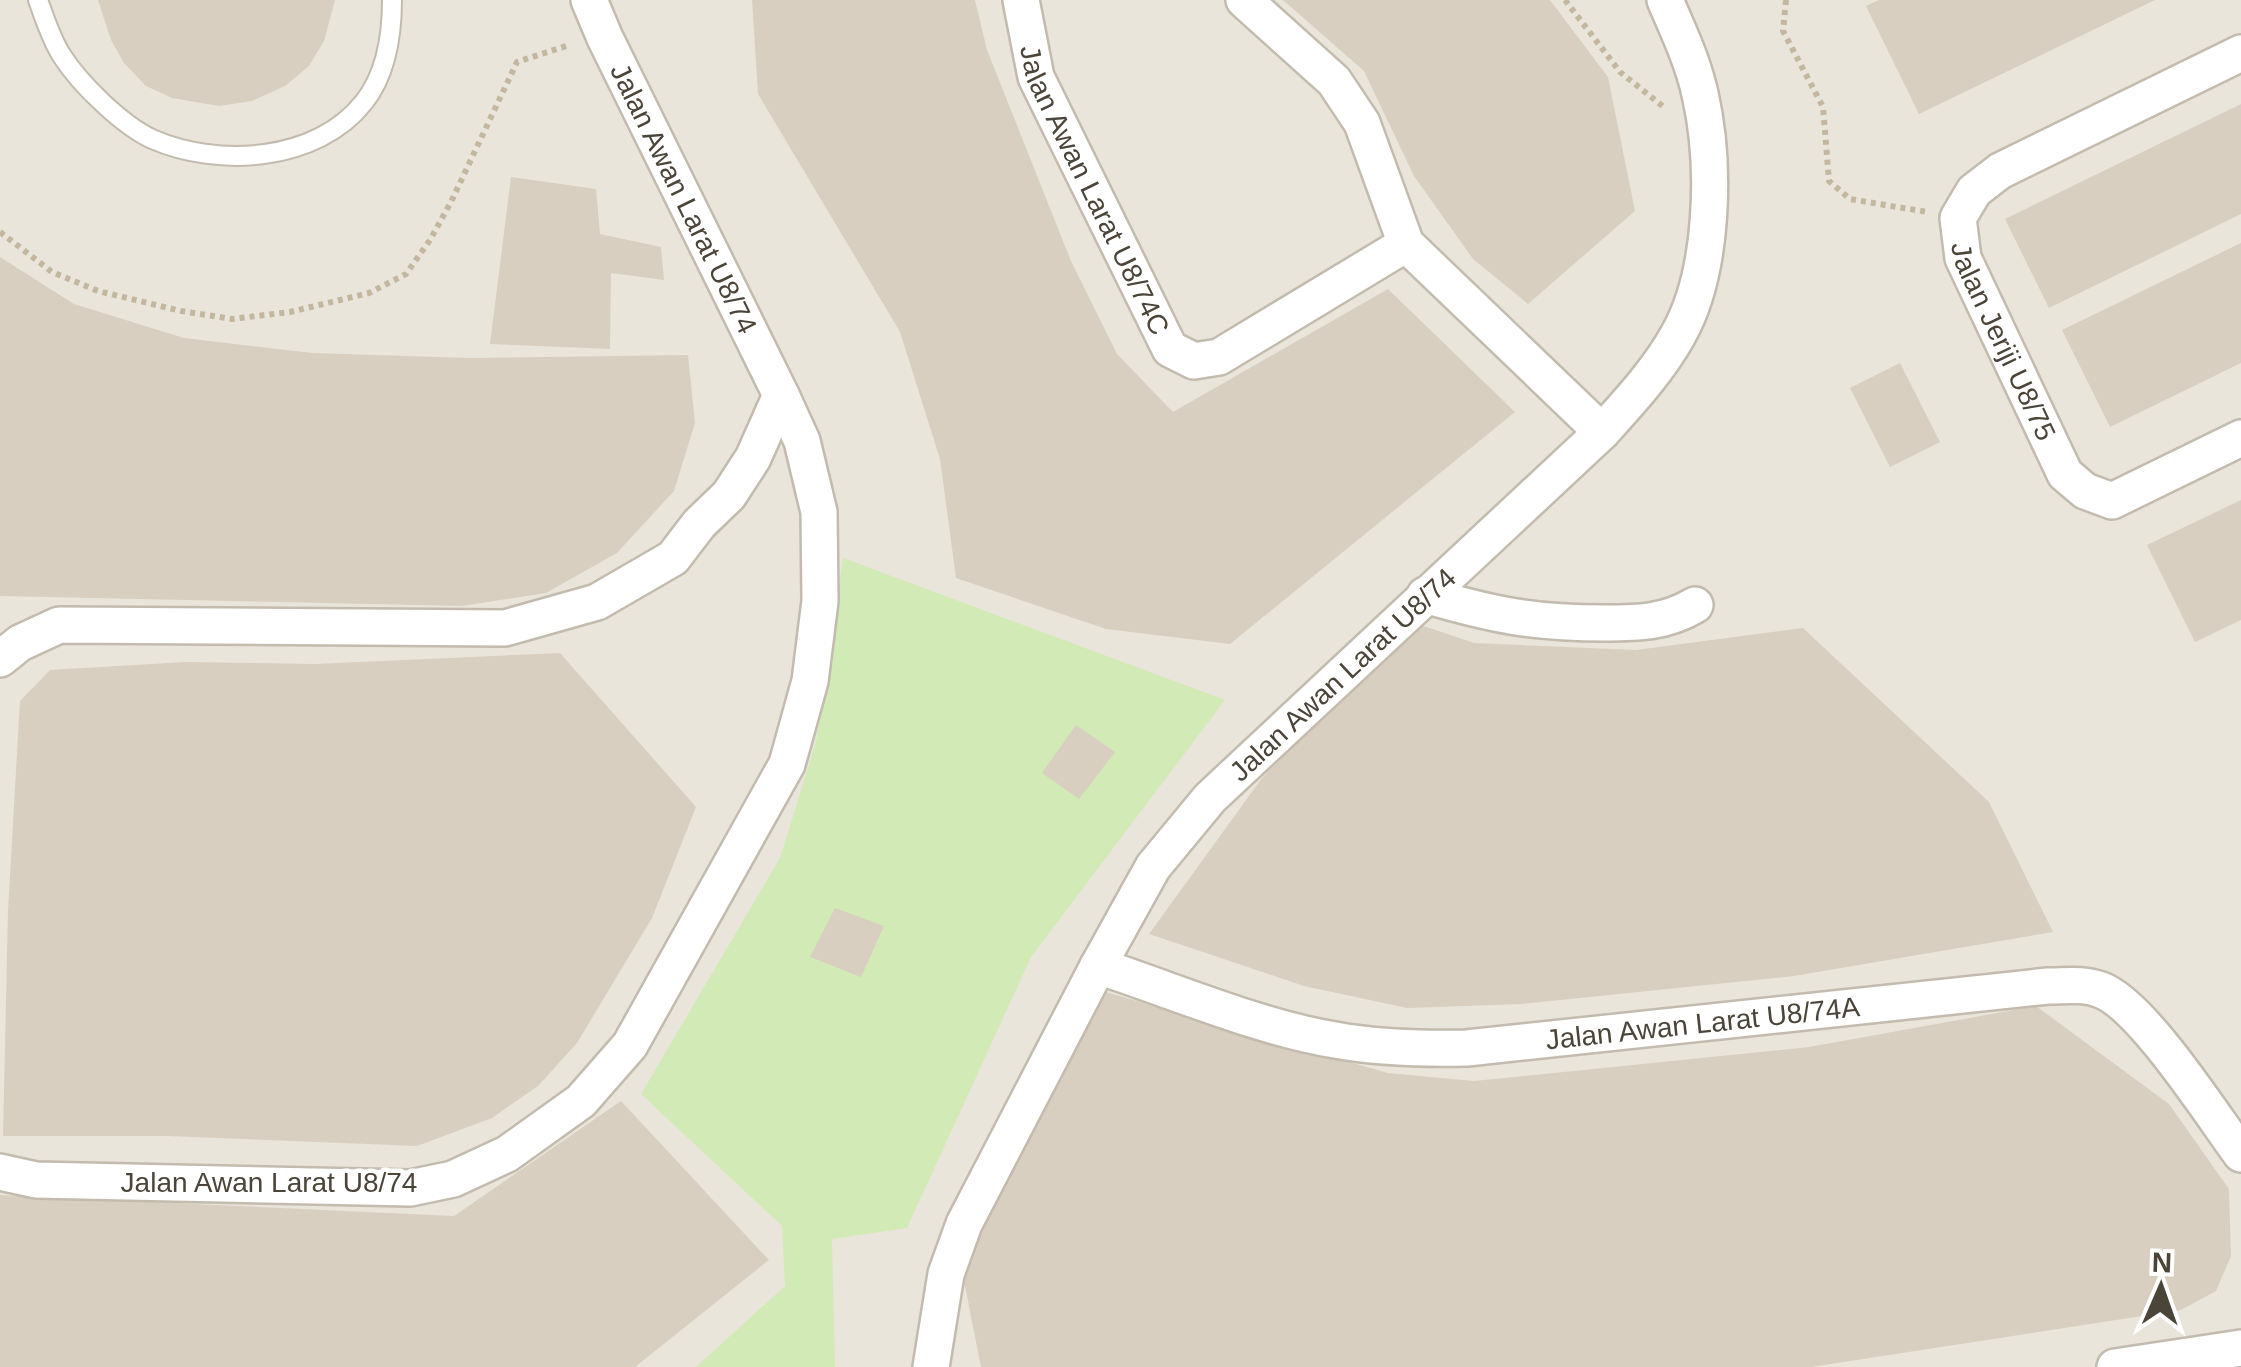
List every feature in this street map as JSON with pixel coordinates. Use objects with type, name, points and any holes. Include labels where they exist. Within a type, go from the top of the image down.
[{"type":"street","name":"Jalan Awan Larat U8/74","points":[[0,1172],[36,1180],[410,1188],[453,1178],[507,1154],[582,1101],[630,1045],[786,764],[810,681],[820,600],[819,512],[802,441],[589,0]]},
{"type":"street","name":"Jalan Awan Larat U8/74C","points":[[1021,0],[1020,12],[1036,76],[1170,348],[1194,361],[1220,356],[1406,244]]},
{"type":"street","points":[[1244,0],[1334,82],[1353,109],[1362,123],[1406,244],[1602,432]]},
{"type":"street","name":"Jalan Awan Larat U8/74","points":[[930,1367],[953,1251],[1098,966],[1153,867],[1210,798],[1602,432],[1638,392],[1678,336],[1694,301],[1707,230],[1708,142],[1700,92],[1665,0]]},
{"type":"street","name":"Jalan Jeriji U8/75","points":[[2241,54],[2000,172],[1974,190],[1958,218],[1963,258],[2065,474],[2085,491],[2112,502],[2241,438]]},
{"type":"street","points":[[0,659],[20,642],[59,625],[505,628],[597,602],[672,558],[729,495],[753,458],[780,395]]},
{"type":"street","points":[[1425,596],[1480,612],[1537,622],[1660,621],[1695,605]]},
{"type":"street","name":"Jalan Awan Larat U8/74A","points":[[1098,966],[1296,1032],[1364,1044],[1432,1048],[1467,1048],[2048,986],[2090,986],[2105,991],[2134,1012],[2241,1154]]},
{"type":"street","points":[[2115,1367],[2241,1348]]},
{"type":"lane","points":[[38,0],[63,58],[117,117],[150,138],[185,150],[250,157],[310,142],[348,118],[364,101],[380,74],[392,28],[392,0]]},
{"type":"path","points":[[1565,0],[1620,72],[1708,142]]},
{"type":"path","points":[[1786,0],[1783,31],[1823,106],[1829,181],[1850,199],[1958,218]]},
{"type":"path","points":[[0,232],[52,272],[98,291],[198,314],[232,319],[290,312],[369,292],[406,274],[430,240],[452,202],[516,62],[557,47],[605,38]]},
{"type":"shaded area","points":[[0,0],[2241,0],[2241,1367],[0,1367]]},
{"type":"green space","points":[[843,558],[1225,700],[1031,957],[907,1228],[832,1239],[835,1367],[696,1367],[785,1286],[782,1226],[641,1094],[780,858],[816,742]]},
{"type":"building","points":[[98,0],[335,0],[324,41],[309,66],[285,86],[252,101],[219,106],[172,98],[146,86],[124,63],[111,40]]},
{"type":"building","points":[[752,0],[975,0],[987,50],[1071,261],[1117,354],[1173,412],[1388,289],[1515,412],[1230,644],[1106,629],[956,578],[940,459],[900,332],[758,94]]},
{"type":"building","points":[[1283,0],[1550,0],[1608,77],[1635,211],[1528,304],[1473,259],[1414,176],[1364,71]]},
{"type":"building","points":[[1879,0],[2155,0],[1919,114],[1866,6]]},
{"type":"building","points":[[2241,104],[2241,214],[2049,308],[2005,219]]},
{"type":"building","points":[[511,177],[596,189],[600,234],[661,247],[664,280],[611,273],[610,349],[490,344]]},
{"type":"building","points":[[2241,243],[2241,363],[2110,427],[2062,330]]},
{"type":"building","points":[[0,257],[74,304],[184,338],[312,353],[470,358],[688,355],[695,423],[674,491],[617,553],[546,593],[462,606],[0,596]]},
{"type":"building","points":[[1900,363],[1940,442],[1890,467],[1850,388]]},
{"type":"building","points":[[2241,500],[2241,620],[2195,642],[2147,545]]},
{"type":"building","points":[[1415,623],[1474,643],[1636,650],[1803,628],[1989,802],[2053,932],[1794,976],[1522,1004],[1407,1008],[1304,986],[1149,934],[1262,778]]},
{"type":"building","points":[[560,653],[696,807],[652,918],[577,1043],[538,1086],[492,1118],[417,1146],[167,1136],[3,1136],[8,911],[20,701],[50,670],[185,662],[315,664]]},
{"type":"building","points":[[1076,725],[1115,752],[1079,799],[1042,773]]},
{"type":"building","points":[[835,908],[884,926],[861,977],[810,957]]},
{"type":"building","points":[[1102,991],[1388,1073],[1474,1081],[1809,1047],[2036,1006],[2169,1104],[2229,1189],[2231,1256],[2216,1291],[2181,1310],[1811,1367],[981,1367],[963,1276],[994,1194]]},
{"type":"building","points":[[621,1101],[769,1260],[635,1367],[0,1367],[0,1195],[454,1216]]}]
